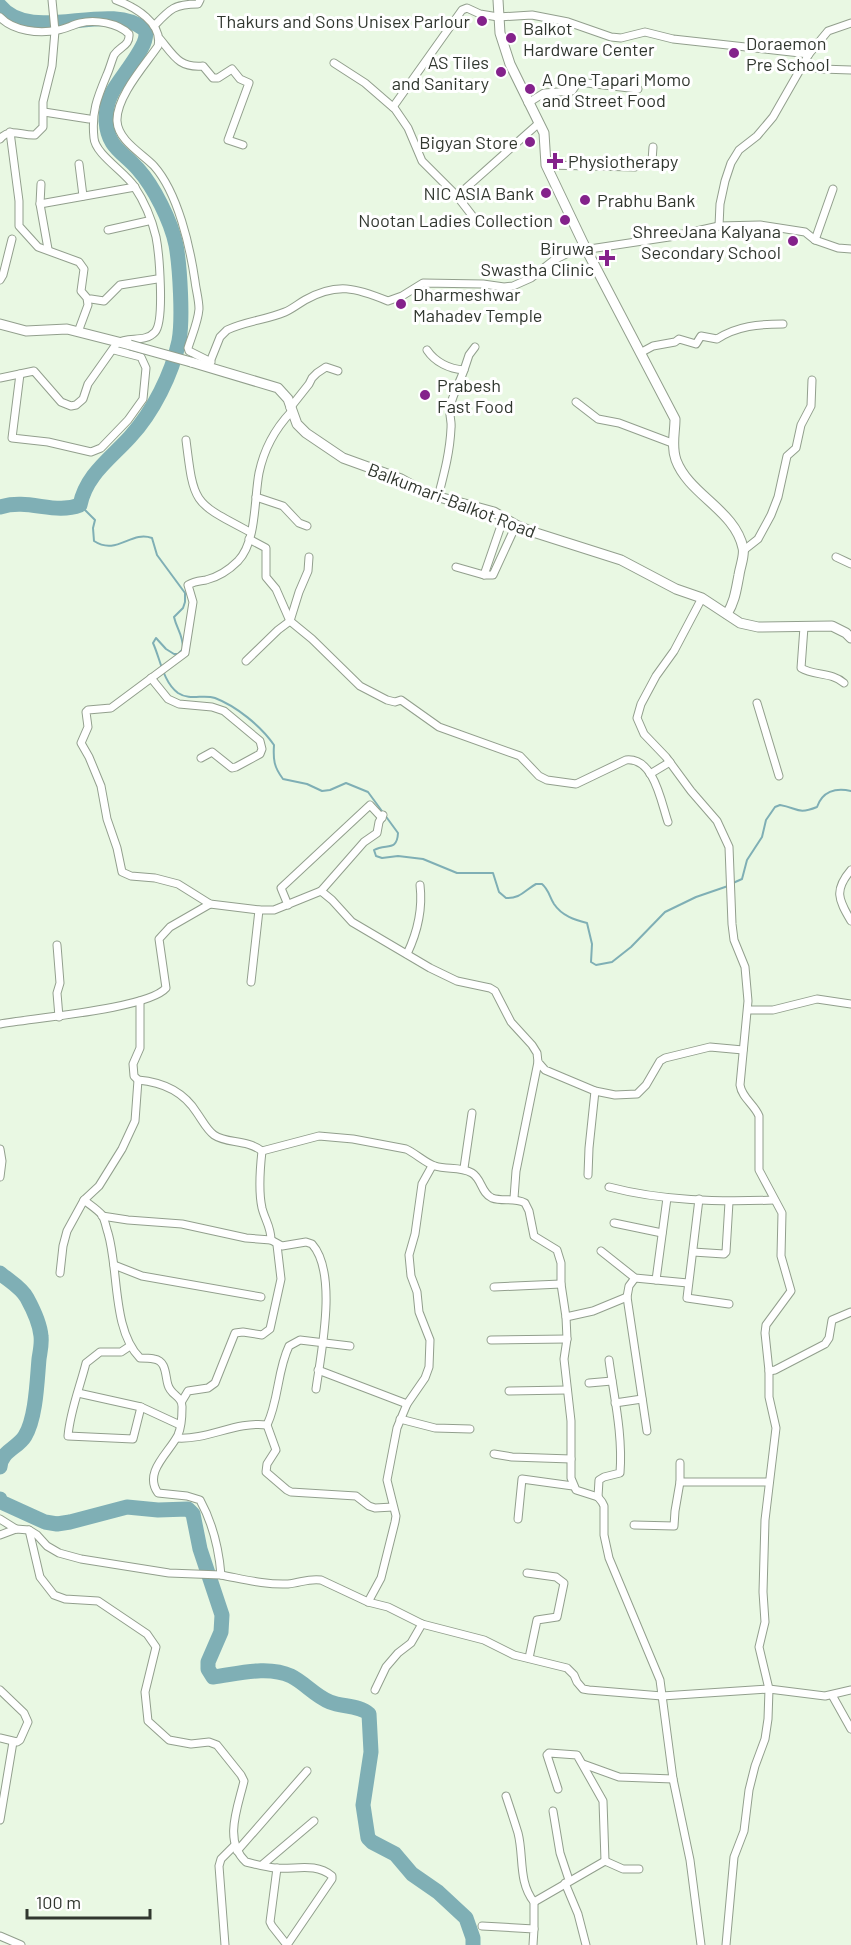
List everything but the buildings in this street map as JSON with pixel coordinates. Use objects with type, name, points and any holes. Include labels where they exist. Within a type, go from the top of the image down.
[{"type":"main road","points":[[498,0],[500,33],[510,64],[544,134],[546,165],[586,249],[675,419],[672,443],[676,460],[688,480],[726,518],[739,537],[744,550],[736,595],[727,614]]},
{"type":"main road","points":[[0,324],[26,331],[67,329],[115,346]]},
{"type":"main road","name":"Balkumari-Balkot Road","points":[[115,346],[130,345],[191,362],[209,364],[278,388],[288,399],[297,424],[343,459],[401,479],[438,497],[481,507],[516,525],[621,560],[676,589],[702,598],[746,626],[832,626],[851,638]]},
{"type":"street","points":[[116,0],[137,10],[154,26],[160,39],[180,63],[190,67],[203,66],[213,78],[218,78],[232,69],[240,79],[249,83],[228,140],[243,145]]},
{"type":"street","points":[[154,26],[173,7],[198,4],[200,0]]},
{"type":"street","points":[[0,139],[10,132],[30,135],[38,133],[43,127],[44,92],[52,66],[55,28],[53,2]]},
{"type":"street","points":[[393,107],[462,10],[467,8],[480,14],[498,17],[532,15],[568,22],[611,37],[621,38],[645,32],[673,39],[808,54]]},
{"type":"street","points":[[0,17],[14,28],[55,28],[92,22],[119,27],[129,34],[128,43],[114,55],[95,103],[92,122],[94,142],[103,154],[129,178],[144,202],[155,236],[160,270],[160,321],[157,331],[147,338],[122,340],[115,346],[88,384],[83,399],[76,405],[70,406],[61,402],[34,371],[0,378]]},
{"type":"street","points":[[719,226],[720,204],[731,163],[739,150],[757,136],[773,117],[808,54],[828,31],[851,23]]},
{"type":"street","points":[[160,39],[158,46],[127,91],[119,107],[117,122],[124,138],[156,168],[178,207],[191,256],[199,308],[196,326],[188,348],[209,364],[215,347],[227,330],[286,312],[331,288],[354,289],[388,301],[402,296],[423,283],[513,286],[531,278],[570,252],[669,237],[719,226],[760,225],[806,232],[815,240],[838,248],[851,249]]},
{"type":"street","points":[[334,63],[365,83],[393,107],[408,128],[422,161],[457,196],[474,218]]},
{"type":"street","points":[[802,65],[821,69],[851,70]]},
{"type":"street","points":[[528,103],[544,93],[572,92],[578,82],[638,89]]},
{"type":"street","points":[[44,112],[89,119]]},
{"type":"street","points":[[457,196],[539,123]]},
{"type":"street","points":[[10,132],[19,226],[38,247],[79,262],[84,269],[81,291],[87,298],[88,305],[78,332]]},
{"type":"street","points":[[546,165],[645,165],[652,161],[653,147]]},
{"type":"street","points":[[79,164],[83,196]]},
{"type":"street","points":[[41,184],[40,204],[48,249]]},
{"type":"street","points":[[40,204],[135,187]]},
{"type":"street","points":[[815,240],[833,189]]},
{"type":"street","points":[[108,230],[148,221]]},
{"type":"street","points":[[0,280],[12,240]]},
{"type":"street","points":[[91,299],[104,301],[120,285],[157,279]]},
{"type":"street","points":[[640,353],[653,346],[680,339],[696,344],[701,336],[717,339],[729,331],[743,329],[754,324],[783,324]]},
{"type":"street","points":[[20,374],[12,438],[91,452],[101,448],[128,420],[143,399],[146,369],[141,357],[147,338]]},
{"type":"street","points":[[115,346],[141,357]]},
{"type":"street","points":[[438,497],[452,425],[449,411],[469,355],[475,347]]},
{"type":"street","points":[[428,350],[433,359],[447,366],[464,370]]},
{"type":"street","points":[[288,905],[281,888],[370,805],[382,816],[377,833],[364,842],[321,891],[288,905],[274,910],[210,904],[178,885],[155,878],[131,876],[123,872],[107,819],[101,786],[81,743],[88,727],[86,712],[88,710],[111,708],[182,656],[186,649],[193,602],[188,585],[222,574],[247,550],[255,514],[259,470],[276,428],[316,373],[326,367],[338,370]]},
{"type":"street","points":[[744,550],[758,539],[771,515],[778,497],[787,456],[796,448],[801,425],[811,406],[812,380]]},
{"type":"street","points":[[576,402],[598,419],[619,423],[672,443]]},
{"type":"street","points":[[186,440],[192,484],[195,495],[202,505],[266,548],[266,577],[276,589],[290,621],[312,639],[344,672],[369,692],[392,702],[401,700],[439,727],[520,756],[539,776],[547,780],[576,784],[626,760],[638,761],[650,774],[668,822]]},
{"type":"street","points":[[256,497],[283,506],[299,523],[307,526]]},
{"type":"street","points":[[484,575],[504,517]]},
{"type":"street","points":[[456,567],[484,575],[493,575],[516,525]]},
{"type":"street","points":[[246,661],[290,621],[308,571],[309,557]]},
{"type":"street","points":[[836,557],[851,564]]},
{"type":"street","points":[[702,598],[674,651],[656,676],[638,710],[637,718],[639,728],[670,762],[717,821],[729,847],[733,932],[745,967],[748,1010],[742,1050],[741,1092],[759,1116],[759,1170],[782,1213],[781,1256],[791,1291],[766,1325],[769,1397],[776,1435],[765,1520],[765,1622],[759,1647],[769,1689],[768,1719],[765,1739],[755,1766],[744,1831],[734,1857],[726,1945]]},
{"type":"street","points":[[804,627],[801,668],[815,674],[833,676],[844,683]]},
{"type":"street","points":[[154,676],[168,699],[179,704],[212,707],[224,711],[260,741],[262,749],[260,754],[232,768],[212,752],[201,759]]},
{"type":"street","points":[[758,703],[779,776]]},
{"type":"street","points":[[650,774],[670,762]]},
{"type":"street","points":[[851,870],[842,880],[839,888],[842,902],[851,921]]},
{"type":"street","points":[[407,954],[418,928],[421,908],[420,885]]},
{"type":"street","points":[[321,891],[352,922],[407,954],[446,976],[495,991],[511,1022],[532,1045],[537,1053],[538,1062],[516,1171],[514,1198]]},
{"type":"street","points":[[0,1024],[25,1019],[59,1017],[140,1001],[163,991],[166,988],[160,937],[170,927],[210,904]]},
{"type":"street","points":[[250,982],[259,910]]},
{"type":"street","points":[[57,945],[60,983],[57,993],[59,1017]]},
{"type":"street","points":[[748,1010],[773,1010],[817,999],[851,1004]]},
{"type":"street","points":[[140,1001],[140,1048],[133,1064],[134,1076],[138,1080],[156,1082],[170,1088],[195,1110],[214,1135],[255,1146],[262,1151],[313,1137],[330,1136],[406,1149],[432,1166],[464,1168],[479,1178],[485,1193],[492,1198],[514,1198],[526,1205],[534,1236],[557,1250],[561,1263],[567,1339],[564,1359],[571,1421],[573,1486],[576,1490],[598,1497]]},
{"type":"street","points":[[538,1062],[544,1070],[595,1091],[615,1095],[637,1094],[665,1058],[710,1047],[742,1050]]},
{"type":"street","points":[[60,1273],[67,1231],[84,1200],[99,1186],[135,1121],[138,1080]]},
{"type":"street","points":[[588,1175],[595,1091]]},
{"type":"street","points":[[464,1168],[472,1113]]},
{"type":"street","points":[[0,1149],[2,1161],[0,1176]]},
{"type":"street","points":[[221,1575],[219,1555],[200,1500],[187,1496],[158,1493],[155,1488],[154,1470],[177,1438],[182,1401],[188,1390],[208,1388],[215,1383],[235,1333],[262,1335],[270,1329],[281,1279],[271,1230],[262,1208],[260,1174],[262,1151]]},
{"type":"street","points":[[368,1602],[381,1578],[395,1522],[387,1480],[400,1419],[407,1404],[425,1378],[429,1367],[430,1340],[419,1312],[409,1255],[415,1234],[422,1184],[432,1166]]},
{"type":"street","points":[[609,1187],[667,1198],[729,1202],[774,1200]]},
{"type":"street","points":[[656,1280],[667,1198]]},
{"type":"street","points":[[699,1199],[687,1298],[729,1304]]},
{"type":"street","points":[[84,1200],[102,1216],[112,1245],[125,1337],[140,1358],[158,1360],[164,1367],[168,1387],[172,1394],[182,1401]]},
{"type":"street","points":[[693,1252],[724,1254],[726,1252],[729,1202]]},
{"type":"street","points":[[102,1216],[182,1224],[274,1242],[282,1246],[306,1242],[312,1244],[319,1254],[326,1292],[323,1342],[316,1389]]},
{"type":"street","points":[[614,1223],[662,1233]]},
{"type":"street","points":[[601,1251],[635,1278],[688,1283]]},
{"type":"street","points":[[114,1265],[142,1276],[261,1297]]},
{"type":"street","points":[[635,1278],[629,1286],[627,1297],[647,1431]]},
{"type":"street","points":[[494,1287],[561,1284]]},
{"type":"street","points":[[566,1317],[593,1311],[627,1297]]},
{"type":"street","points":[[769,1371],[825,1344],[829,1338],[832,1320],[851,1312]]},
{"type":"street","points":[[491,1340],[567,1339]]},
{"type":"street","points":[[350,1346],[300,1340],[289,1346],[277,1388],[274,1410],[267,1425],[276,1450],[267,1464],[266,1472],[287,1490],[356,1496],[375,1508],[393,1507]]},
{"type":"street","points":[[130,1346],[121,1352],[100,1352],[86,1363],[68,1434],[70,1437],[133,1439],[141,1407]]},
{"type":"street","points":[[609,1360],[621,1441],[620,1473],[599,1480],[598,1497],[604,1506],[604,1534],[609,1558],[660,1680],[674,1779],[690,1860],[701,1945]]},
{"type":"street","points":[[318,1370],[407,1404]]},
{"type":"street","points":[[589,1383],[612,1382]]},
{"type":"street","points":[[509,1391],[567,1390]]},
{"type":"street","points":[[78,1393],[141,1407],[180,1425]]},
{"type":"street","points":[[615,1403],[642,1399]]},
{"type":"street","points":[[400,1419],[435,1428],[470,1429]]},
{"type":"street","points":[[177,1438],[193,1437],[241,1425],[267,1425]]},
{"type":"street","points":[[494,1454],[512,1457],[571,1459]]},
{"type":"street","points":[[634,1525],[674,1527],[680,1463]]},
{"type":"street","points":[[518,1519],[522,1479],[573,1486]]},
{"type":"street","points":[[680,1482],[769,1482]]},
{"type":"street","points":[[0,1519],[16,1529]]},
{"type":"street","points":[[0,1534],[16,1529],[28,1530],[59,1553],[81,1559],[169,1573],[221,1575],[278,1584],[314,1579],[368,1602],[388,1607],[422,1624],[484,1640],[506,1652],[567,1668],[571,1670],[580,1685],[590,1690],[662,1696],[769,1689],[825,1696],[851,1690]]},
{"type":"street","points":[[28,1530],[40,1577],[54,1595],[65,1599],[98,1601],[147,1634],[156,1647],[145,1692],[148,1721],[169,1740],[192,1744],[209,1742],[217,1745],[241,1775],[243,1781],[233,1829],[235,1849],[246,1862],[277,1868],[323,1869],[332,1876],[287,1945],[270,1922],[277,1868]]},
{"type":"street","points":[[527,1573],[556,1577],[564,1582],[557,1617],[537,1620],[529,1658]]},
{"type":"street","points":[[375,1690],[386,1667],[411,1643],[422,1624]]},
{"type":"street","points":[[0,1690],[24,1713],[27,1719],[20,1740],[13,1742],[0,1737]]},
{"type":"street","points":[[832,1695],[851,1729]]},
{"type":"street","points":[[0,1820],[13,1742]]},
{"type":"street","points":[[558,1789],[548,1759],[549,1753],[574,1753],[583,1764],[603,1801],[605,1861]]},
{"type":"street","points":[[583,1764],[619,1777],[674,1779]]},
{"type":"street","points":[[225,1945],[219,1866],[221,1859],[235,1849],[307,1771]]},
{"type":"street","points":[[506,1796],[518,1833],[524,1882],[534,1902],[533,1945]]},
{"type":"street","points":[[554,1811],[560,1853],[586,1945]]},
{"type":"street","points":[[262,1865],[314,1821]]},
{"type":"street","points":[[605,1861],[623,1869],[639,1869]]},
{"type":"street","points":[[534,1902],[605,1861]]},
{"type":"street","points":[[482,1926],[534,1929]]},
{"type":"street","points":[[0,1936],[21,1945]]},
{"type":"waterway","points":[[0,6],[14,17],[31,22],[111,19],[129,21],[144,29],[146,35],[140,52],[110,98],[107,108],[107,130],[117,148],[144,176],[166,215],[176,245],[181,307],[176,354],[160,392],[138,427],[93,476],[80,505],[70,508],[21,504],[0,507]]},
{"type":"waterway","points":[[80,505],[95,520],[94,541],[102,545],[117,545],[144,536],[152,538],[157,555],[185,593],[183,608],[174,617],[183,649],[178,654],[174,654],[156,638],[153,643],[165,676],[173,688],[187,697],[215,698],[248,717],[274,745],[275,763],[283,779],[307,784],[322,791],[346,783],[368,792],[398,833],[396,843],[374,850],[376,856],[423,859],[457,873],[493,873],[499,892],[506,898],[515,897],[536,884],[542,884],[561,912],[587,923],[592,944],[591,962],[596,965],[612,962],[631,947],[665,912],[696,897],[728,886]]},
{"type":"waterway","points":[[733,883],[742,879],[747,860],[762,837],[766,820],[775,807],[780,805],[805,810],[817,807],[822,798],[830,792],[851,791]]},
{"type":"waterway","points":[[0,1273],[18,1287],[27,1298],[38,1322],[41,1342],[32,1419],[25,1436],[3,1457],[0,1467]]},
{"type":"waterway","points":[[0,1499],[1,1502],[45,1522],[57,1524],[127,1507],[158,1510],[188,1509],[193,1514],[200,1549],[222,1615],[221,1632],[208,1662],[208,1669],[213,1677],[252,1671],[282,1673],[291,1676],[335,1704],[361,1709],[369,1714],[371,1752],[363,1805],[368,1838],[395,1854],[412,1874],[438,1892],[466,1918],[473,1945]]},
{"type":"place","name":"Thakurs and Sons Unisex Parlour","points":[[482,21]]},
{"type":"place","name":"Balkot Hardware Center","points":[[511,38]]},
{"type":"place","name":"Doraemon Pre School","points":[[734,53]]},
{"type":"place","name":"AS Tiles and Sanitary","points":[[501,72]]},
{"type":"place","name":"A One Tapari Momo and Street Food","points":[[530,89]]},
{"type":"place","name":"Bigyan Store","points":[[530,142]]},
{"type":"place","name":"Physiotherapy","points":[[555,161]]},
{"type":"place","name":"NIC ASIA Bank","points":[[546,193]]},
{"type":"place","name":"Prabhu Bank","points":[[585,200]]},
{"type":"place","name":"Nootan Ladies Collection","points":[[565,220]]},
{"type":"place","name":"ShreeJana Kalyana Secondary School","points":[[793,241]]},
{"type":"place","name":"Biruwa Swastha Clinic","points":[[607,258]]},
{"type":"place","name":"Dharmeshwar Mahadev Temple","points":[[401,304]]},
{"type":"place","name":"Prabesh Fast Food","points":[[425,395]]}]
